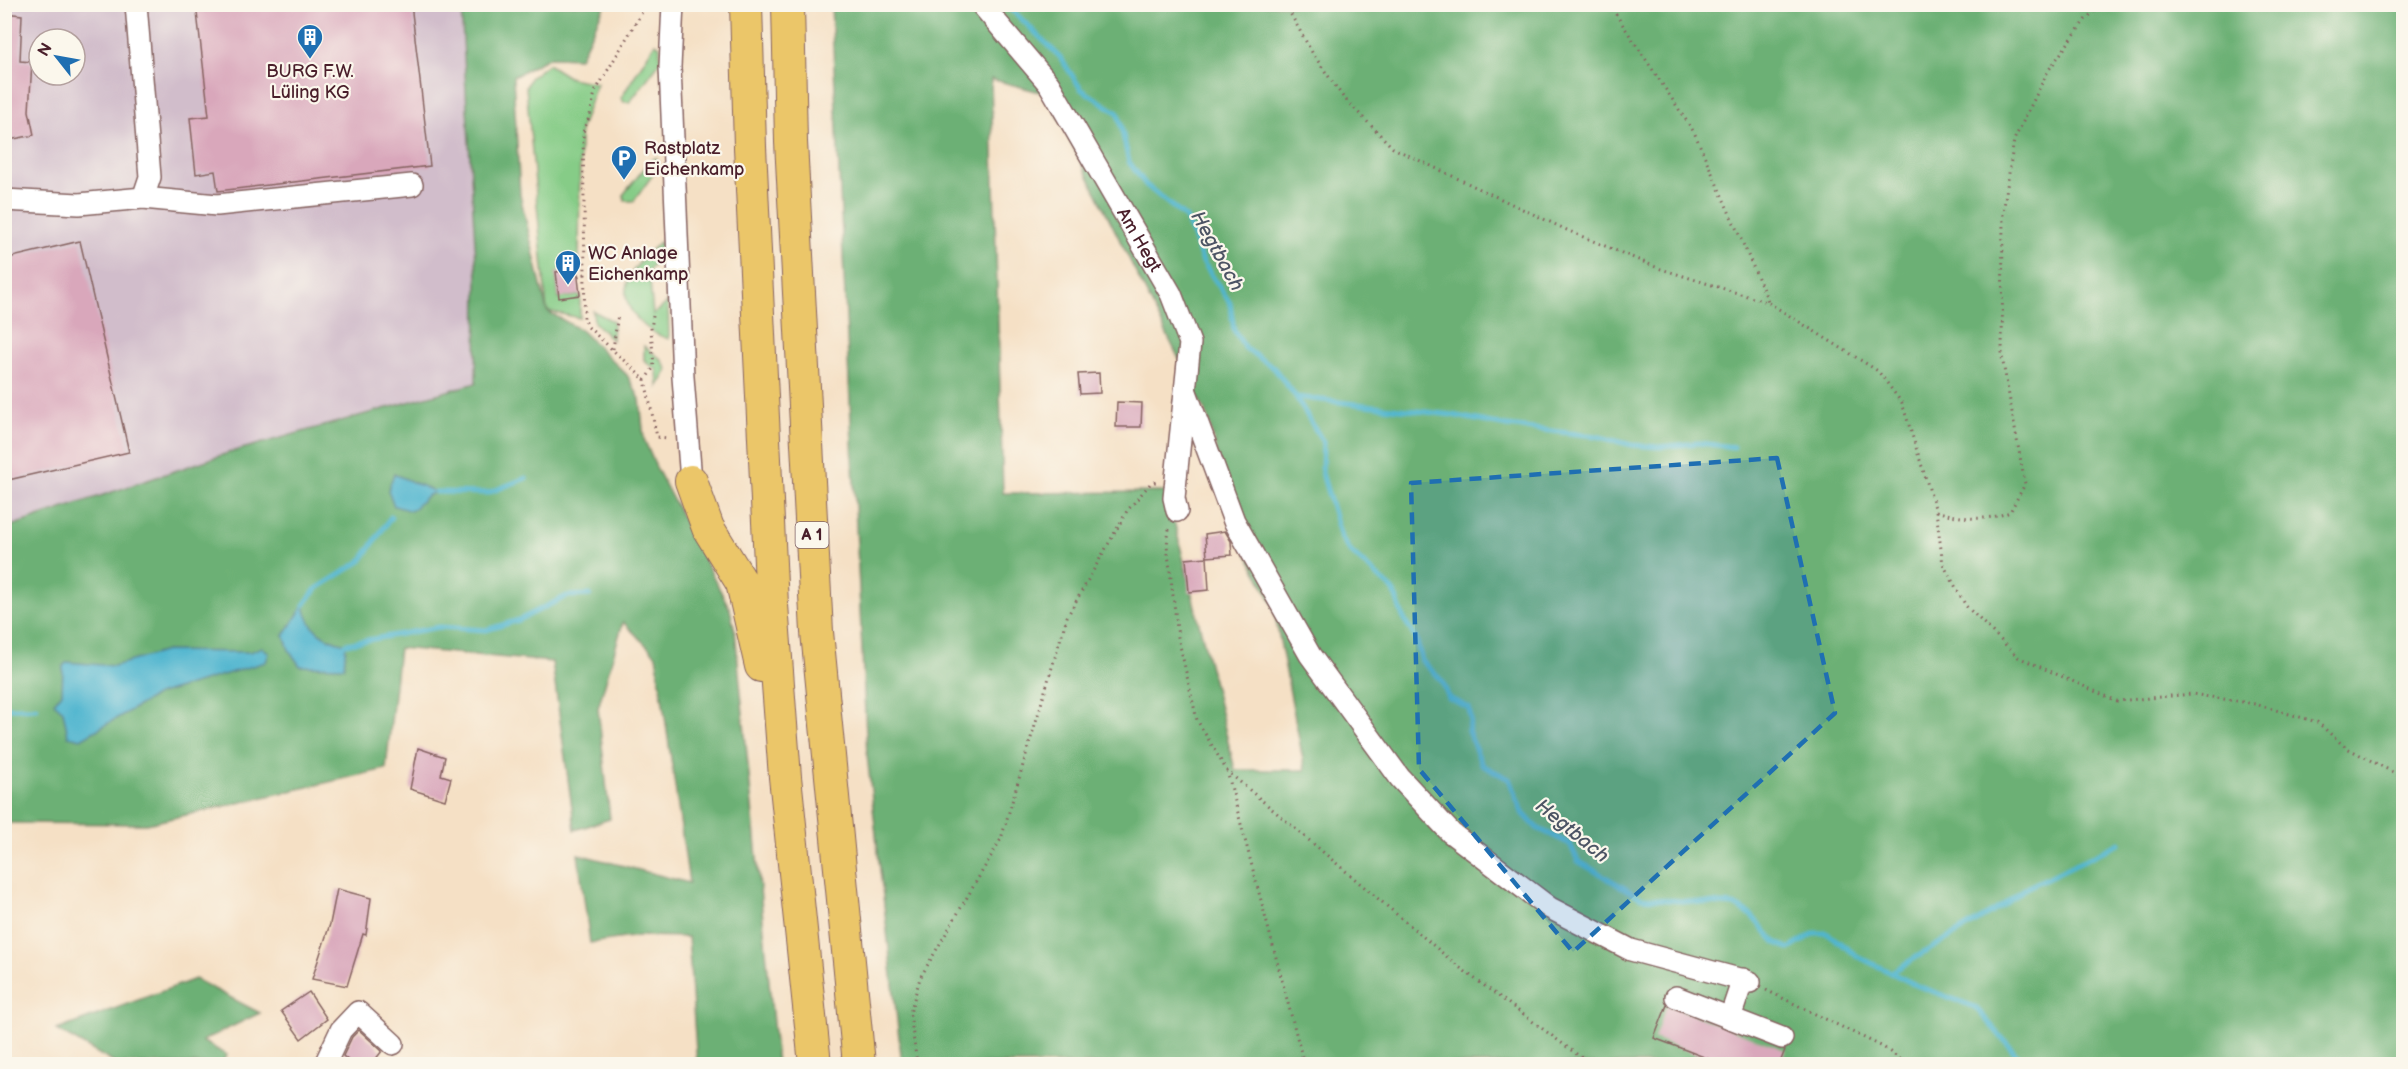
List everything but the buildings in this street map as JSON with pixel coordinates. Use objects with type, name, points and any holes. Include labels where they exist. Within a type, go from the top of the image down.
[{"type":"highway","name":"A 1","points":[[746,4],[750,147],[772,605],[785,777],[815,1065]]},
{"type":"highway","name":"A 1","points":[[788,4],[791,142],[817,632],[859,1065]]},
{"type":"highway","points":[[691,481],[708,528],[742,584],[785,777]]},
{"type":"street","points":[[136,4],[150,177],[143,198]]},
{"type":"street","points":[[673,4],[670,67],[691,481]]},
{"type":"street","name":"Am Hegt","points":[[981,4],[1049,84],[1171,294],[1190,343],[1174,498],[1176,512]]},
{"type":"street","points":[[4,200],[79,204],[143,198],[217,205],[412,185]]},
{"type":"street","points":[[1186,392],[1234,521],[1310,655],[1400,778],[1451,833],[1550,908],[1623,946],[1746,980],[1730,1018]]},
{"type":"street","points":[[1676,997],[1782,1038]]},
{"type":"street","points":[[325,1065],[341,1029],[358,1012],[393,1044]]},
{"type":"path","points":[[1285,4],[1313,54],[1343,97],[1393,148],[1569,231],[1658,268],[1769,303],[1878,371],[1902,403],[1936,511],[1943,564],[1966,606],[2018,657],[2118,701],[2192,693],[2255,704],[2317,722],[2345,747],[2403,778]]},
{"type":"path","points":[[1609,4],[1694,132],[1769,303]]},
{"type":"path","points":[[1936,511],[1962,519],[1991,519],[2010,512],[2025,484],[2002,357],[2003,213],[2014,141],[2048,71],[2085,20],[2102,4]]},
{"type":"path","points":[[645,8],[595,92],[590,115],[583,132],[584,318],[588,327],[645,380],[657,437],[666,439],[687,426]]},
{"type":"path","points":[[578,276],[585,274]]},
{"type":"path","points":[[614,349],[618,314]]},
{"type":"path","points":[[645,380],[654,368],[653,316]]},
{"type":"path","points":[[917,1065],[910,1013],[920,978],[1001,839],[1067,618],[1127,511],[1150,484],[1177,474]]},
{"type":"path","points":[[1167,545],[1178,637],[1197,720],[1227,771],[1304,1065]]},
{"type":"path","points":[[1227,771],[1459,967],[1590,1065]]},
{"type":"path","points":[[1746,980],[1883,1047],[1907,1065]]},
{"type":"highlighted area","points":[[1777,458],[1835,713],[1573,952],[1419,769],[1411,483]]},
{"type":"shaded area","points":[[5,5],[461,5],[477,278],[476,383],[231,452],[5,528]]},
{"type":"green space","points":[[461,5],[605,5],[580,58],[550,57],[513,77],[520,195],[547,311],[581,330],[627,375],[640,399],[644,439],[656,467],[730,609],[735,631],[777,1064],[697,1064],[688,937],[639,936],[590,943],[578,854],[689,883],[656,655],[623,622],[598,708],[610,819],[575,830],[552,662],[399,648],[386,769],[147,824],[5,823],[5,528],[231,452],[476,383],[477,278]]},
{"type":"green space","points":[[831,5],[2403,5],[2403,1064],[902,1064],[867,755]],"holes":[[[991,79],[1047,94],[1207,415],[1240,540],[1273,605],[1305,770],[1235,770],[1167,492],[1003,493]]]},
{"type":"green space","points":[[655,43],[660,46],[660,62],[630,102],[624,102],[621,98]]},
{"type":"green space","points":[[548,64],[570,78],[597,83],[580,131],[579,268],[556,272],[559,298],[580,295],[580,318],[547,311],[526,87],[530,78]]},
{"type":"green space","points":[[656,158],[659,166],[634,201],[625,201],[623,195],[650,161]]},
{"type":"green space","points":[[659,242],[665,252],[649,270],[653,315],[668,302],[669,339],[644,326],[637,319],[631,311],[626,293],[632,272]]},
{"type":"green space","points":[[593,311],[613,321],[612,340],[594,322]]},
{"type":"green space","points":[[644,346],[661,359],[668,370],[658,387],[657,370],[644,361]]},
{"type":"green space","points":[[195,979],[260,1013],[202,1041],[227,1055],[221,1064],[116,1064],[57,1030]]},
{"type":"water","points":[[394,474],[436,492],[427,496],[411,511],[394,506],[388,490]]},
{"type":"water","points":[[304,605],[309,621],[318,632],[346,644],[344,667],[300,666],[289,650],[284,635]]},
{"type":"water","points":[[262,647],[269,653],[266,662],[157,695],[81,739],[68,736],[63,711],[54,703],[62,693],[63,666],[67,662],[114,666],[166,651],[250,652]]},
{"type":"waterway","name":"Hegtbach","points":[[1006,4],[1060,57],[1081,89],[1118,113],[1129,162],[1146,185],[1186,218],[1203,262],[1230,303],[1234,330],[1245,348],[1274,368],[1296,397],[1323,442],[1322,473],[1341,537],[1351,552],[1394,591],[1403,617],[1416,639],[1422,661],[1442,681],[1449,698],[1469,708],[1471,721],[1468,731],[1482,765],[1509,779],[1522,812],[1537,828],[1570,844],[1578,861],[1641,898],[1734,905],[1751,915],[1775,942],[1789,949],[1815,933],[1827,933],[1857,956],[1918,986],[1975,1007],[2025,1064]]},
{"type":"waterway","points":[[1296,397],[1452,415],[1507,426],[1596,436],[1632,445],[1659,447],[1699,443],[1734,447]]},
{"type":"waterway","points":[[436,492],[488,493],[526,478]]},
{"type":"waterway","points":[[304,605],[316,589],[361,561],[391,517]]},
{"type":"waterway","points":[[346,644],[439,627],[486,630],[519,620],[567,596],[590,595]]},
{"type":"waterway","points":[[4,708],[36,708]]},
{"type":"waterway","points":[[1890,973],[2002,906],[2026,888],[2120,843]]},
{"type":"place","name":"BURG F.W. Lüling KG","points":[[310,60]]},
{"type":"place","name":"Rastplatz Eichenkamp","points":[[624,181]]},
{"type":"place","name":"WC Anlage Eichenkamp","points":[[568,286]]}]
